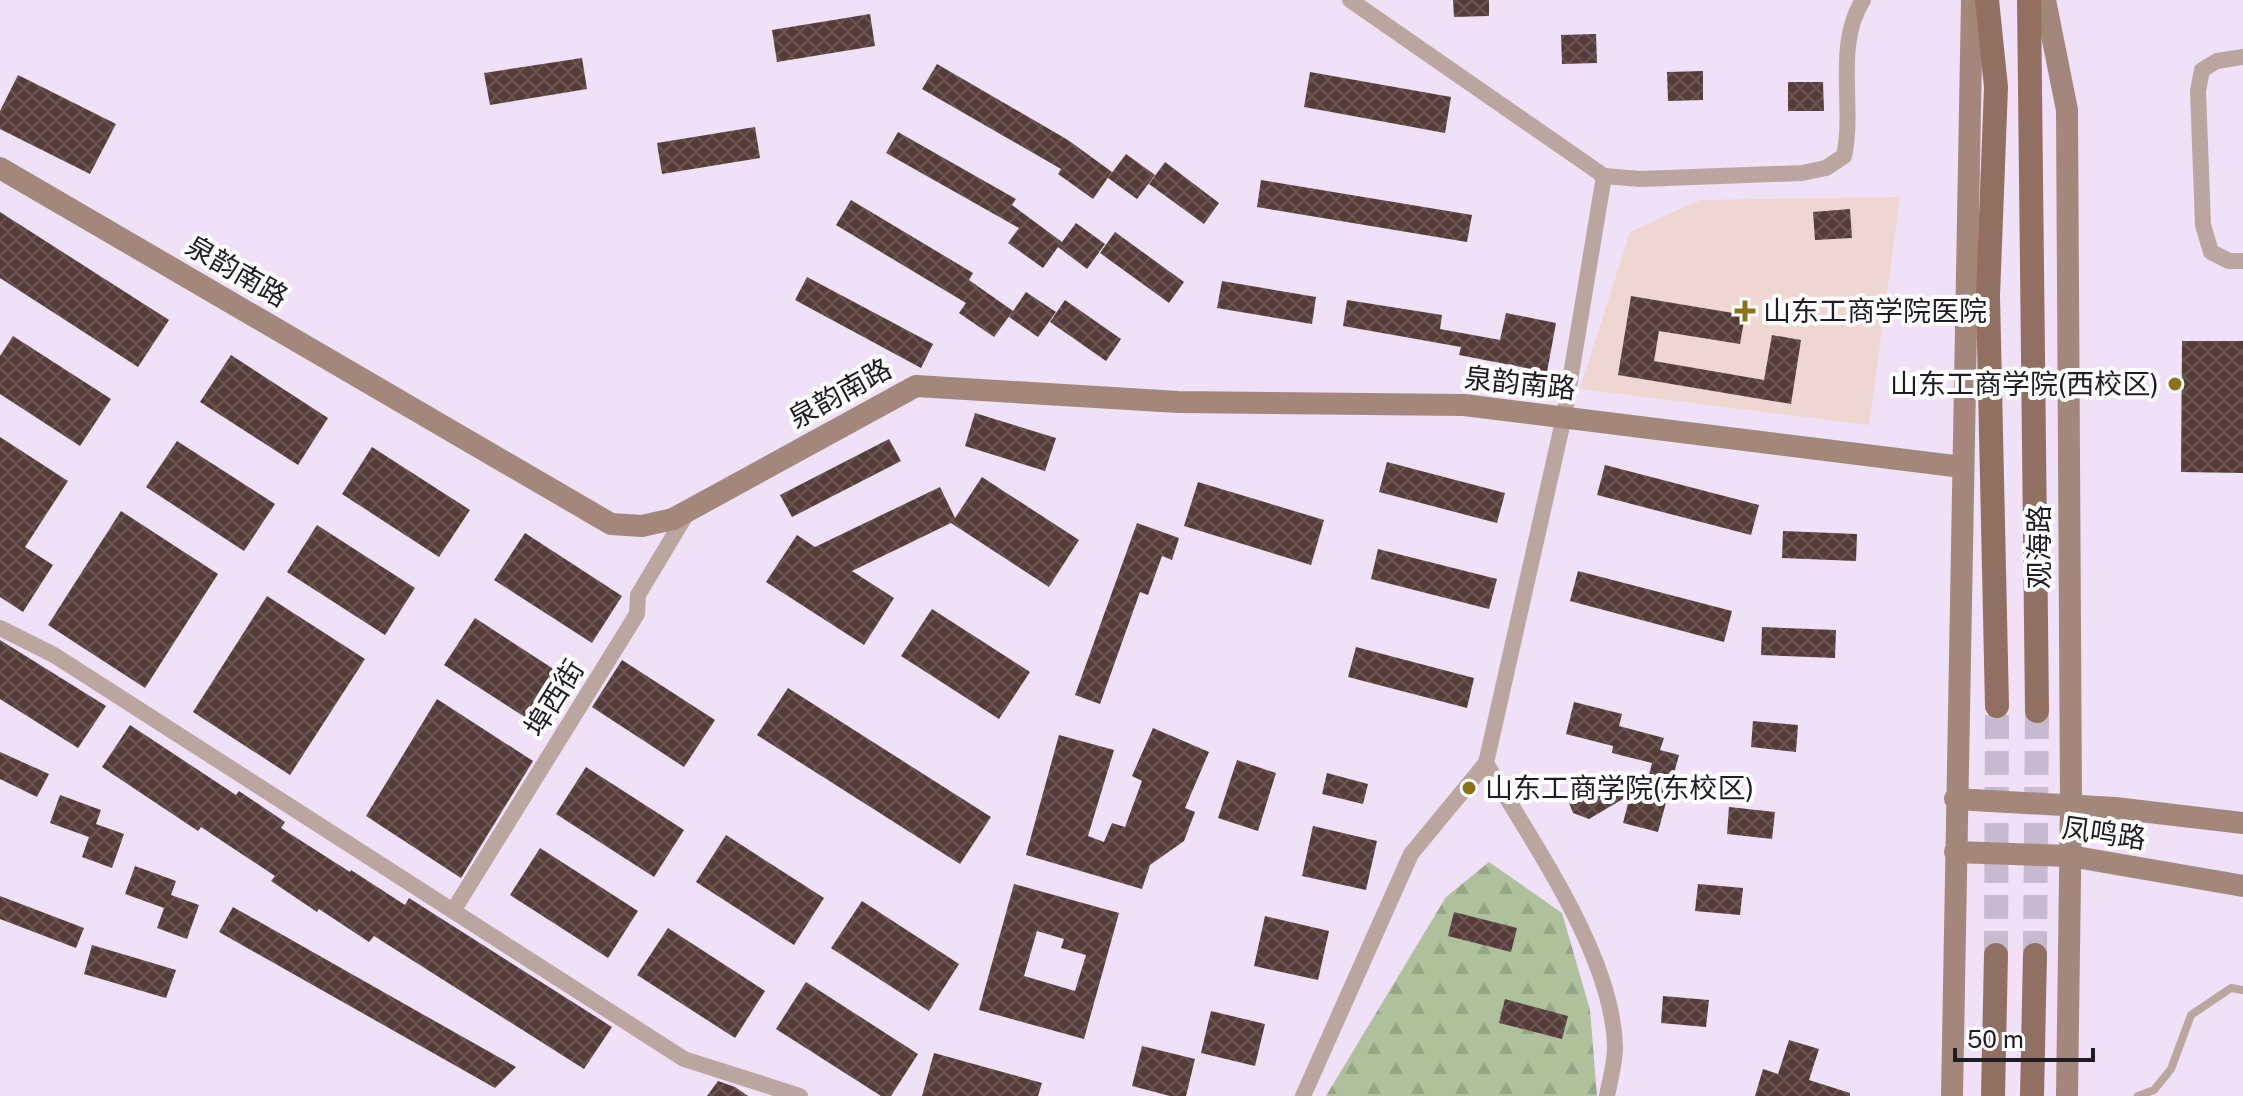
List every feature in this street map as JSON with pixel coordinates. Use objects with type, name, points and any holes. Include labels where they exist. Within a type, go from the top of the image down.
[{"type":"main road","points":[[1952,1096],[1955,799],[1972,0]]},
{"type":"main road","name":"观海路","points":[[1987,0],[1996,87],[1988,296],[1997,706]]},
{"type":"main road","name":"观海路","points":[[2029,0],[2037,711]]},
{"type":"main road","name":"观海路","points":[[2045,0],[2067,110],[2071,805],[2067,1096]]},
{"type":"main road","name":"泉韵南路","points":[[0,168],[611,524],[642,526],[673,519],[916,386],[1178,402],[1464,405],[1962,467]]},
{"type":"main road","name":"凤鸣路","points":[[1955,799],[2071,805],[2243,823]]},
{"type":"main road","name":"凤鸣路","points":[[1955,852],[2070,856],[2243,886]]},
{"type":"main road","points":[[1993,1096],[1996,955]]},
{"type":"main road","points":[[2032,1096],[2035,955]]},
{"type":"street","points":[[1350,0],[1604,176],[1640,179],[1802,173],[1826,168],[1844,156],[1848,138],[1847,63],[1852,17],[1863,0]]},
{"type":"street","points":[[2243,57],[2217,61],[2202,70],[2198,91],[2203,225],[2211,252],[2229,261],[2243,261]]},
{"type":"street","points":[[1303,1096],[1411,854],[1486,763],[1564,417],[1604,176]]},
{"type":"street","name":"埠西街","points":[[453,911],[637,614],[638,595],[690,509]]},
{"type":"street","points":[[0,628],[54,655],[684,1059],[800,1096]]},
{"type":"street","points":[[1486,763],[1563,895],[1606,987],[1615,1049],[1607,1096]]},
{"type":"lane","points":[[2138,1096],[2154,1090],[2171,1069],[2191,1015],[2231,988],[2243,990]]},
{"type":"shaded area","name":"山东工商学院医院","points":[[1900,197],[1869,425],[1580,389],[1630,232],[1700,200]]},
{"type":"green space","points":[[1489,862],[1562,913],[1590,1010],[1597,1096],[1326,1096],[1446,897]]},
{"type":"building","points":[[1453,0],[1489,0],[1489,16],[1454,17]]},
{"type":"building","points":[[870,14],[875,46],[777,62],[772,30]]},
{"type":"building","points":[[1596,34],[1597,63],[1562,64],[1561,35]]},
{"type":"building","points":[[582,58],[587,89],[490,105],[484,73]]},
{"type":"building","points":[[937,64],[1068,140],[1112,172],[1093,199],[1058,174],[1061,169],[922,89]]},
{"type":"building","points":[[1703,71],[1703,100],[1668,101],[1667,72]]},
{"type":"building","points":[[1310,72],[1451,97],[1445,133],[1304,107]]},
{"type":"building","points":[[18,75],[116,124],[90,174],[0,129],[0,111]]},
{"type":"building","points":[[1788,82],[1823,82],[1824,111],[1788,111]]},
{"type":"building","points":[[755,127],[760,158],[662,174],[657,143]]},
{"type":"building","points":[[898,132],[1016,199],[1012,205],[1062,242],[1076,223],[1105,244],[1087,269],[1058,247],[1043,268],[1008,243],[1019,228],[886,153]]},
{"type":"building","points":[[1126,154],[1155,175],[1137,199],[1108,178]]},
{"type":"building","points":[[1165,162],[1219,203],[1204,224],[1149,184]]},
{"type":"building","points":[[1261,180],[1472,215],[1467,242],[1257,207]]},
{"type":"building","points":[[851,200],[973,273],[969,280],[1013,311],[994,337],[959,313],[966,303],[836,225]]},
{"type":"building","points":[[1850,209],[1852,238],[1815,240],[1813,212]]},
{"type":"building","points":[[0,212],[169,320],[138,367],[0,278]]},
{"type":"building","points":[[1115,232],[1184,282],[1169,303],[1100,253]]},
{"type":"building","points":[[807,277],[933,344],[921,368],[795,300]]},
{"type":"building","points":[[1222,281],[1316,297],[1312,324],[1217,308]]},
{"type":"building","points":[[1026,292],[1056,312],[1038,337],[1009,317]]},
{"type":"building","points":[[1631,296],[1745,315],[1740,344],[1659,331],[1654,361],[1764,380],[1772,335],[1801,340],[1791,404],[1618,375]]},
{"type":"building","points":[[1065,300],[1121,339],[1106,361],[1050,322]]},
{"type":"building","points":[[1347,300],[1442,315],[1440,329],[1500,340],[1506,313],[1556,323],[1547,372],[1459,355],[1461,347],[1343,326]]},
{"type":"building","points":[[13,336],[111,399],[80,446],[0,394],[0,356]]},
{"type":"building","points":[[2182,341],[2243,341],[2243,473],[2181,472]]},
{"type":"building","points":[[231,355],[328,418],[298,465],[200,402]]},
{"type":"building","points":[[975,413],[1056,438],[1045,471],[965,446]]},
{"type":"building","points":[[0,437],[68,481],[25,547],[53,565],[23,612],[0,597]]},
{"type":"building","points":[[889,439],[901,461],[792,517],[780,495]]},
{"type":"building","points":[[177,441],[275,504],[244,551],[146,487]]},
{"type":"building","points":[[372,447],[470,510],[439,557],[342,494]]},
{"type":"building","points":[[1387,462],[1505,493],[1497,523],[1379,492]]},
{"type":"building","points":[[1605,465],[1759,505],[1751,535],[1597,495]]},
{"type":"building","points":[[982,477],[1079,540],[1049,587],[951,523],[852,571],[894,598],[864,645],[766,582],[797,535],[815,547],[940,487],[955,518]]},
{"type":"building","points":[[1198,482],[1324,520],[1311,565],[1184,526]]},
{"type":"building","points":[[121,511],[218,574],[145,688],[48,625]]},
{"type":"building","points":[[1137,523],[1179,538],[1172,560],[1162,556],[1148,595],[1140,592],[1100,704],[1075,695]]},
{"type":"building","points":[[317,525],[415,588],[385,635],[287,572]]},
{"type":"building","points":[[1783,531],[1857,534],[1856,561],[1782,558]]},
{"type":"building","points":[[525,533],[622,596],[592,643],[494,580]]},
{"type":"building","points":[[1378,549],[1497,579],[1489,609],[1371,579]]},
{"type":"building","points":[[1578,571],[1732,611],[1724,642],[1570,601]]},
{"type":"building","points":[[267,596],[365,659],[290,775],[193,712]]},
{"type":"building","points":[[932,609],[1030,672],[999,719],[901,656]]},
{"type":"building","points":[[475,618],[572,681],[542,728],[444,665]]},
{"type":"building","points":[[1762,627],[1836,630],[1835,658],[1761,655]]},
{"type":"building","points":[[0,640],[106,706],[78,748],[0,699]]},
{"type":"building","points":[[1356,647],[1474,678],[1467,708],[1348,677]]},
{"type":"building","points":[[622,660],[715,720],[684,767],[592,707]]},
{"type":"building","points":[[788,688],[991,817],[960,864],[757,735]]},
{"type":"building","points":[[437,699],[533,761],[461,878],[366,816]]},
{"type":"building","points":[[1574,702],[1622,714],[1619,726],[1664,738],[1660,750],[1679,755],[1658,832],[1623,823],[1630,796],[1643,800],[1652,763],[1612,753],[1613,746],[1566,734]]},
{"type":"building","points":[[1753,721],[1798,725],[1796,752],[1751,747]]},
{"type":"building","points":[[130,725],[236,795],[239,791],[285,822],[281,828],[350,872],[405,905],[409,898],[612,1027],[584,1069],[374,936],[369,942],[319,909],[317,912],[271,881],[275,876],[201,827],[198,831],[102,767]]},
{"type":"building","points":[[1153,728],[1209,752],[1185,808],[1195,812],[1184,841],[1150,865],[1142,889],[1026,855],[1059,735],[1114,750],[1088,836],[1104,842],[1112,823],[1125,827],[1142,781],[1132,776]]},
{"type":"building","points":[[0,752],[49,774],[37,797],[0,779]]},
{"type":"building","points":[[1237,760],[1276,773],[1258,831],[1218,818]]},
{"type":"building","points":[[586,767],[684,830],[654,877],[556,814]]},
{"type":"building","points":[[1327,773],[1368,784],[1363,804],[1322,794]]},
{"type":"building","points":[[1584,779],[1604,784],[1603,789],[1628,796],[1589,819],[1573,813],[1568,800],[1573,788]]},
{"type":"building","points":[[60,795],[101,810],[96,824],[124,834],[112,868],[82,857],[89,837],[50,823]]},
{"type":"building","points":[[1729,807],[1775,812],[1772,839],[1727,834]]},
{"type":"building","points":[[1313,826],[1377,841],[1366,890],[1302,876]]},
{"type":"building","points":[[726,835],[824,898],[794,945],[696,882]]},
{"type":"building","points":[[540,848],[638,911],[608,958],[510,895]]},
{"type":"building","points":[[135,866],[176,881],[171,895],[199,905],[187,939],[157,928],[164,908],[125,894]]},
{"type":"building","points":[[1014,884],[1119,913],[1084,1039],[979,1010]],"holes":[[[1037,931],[1064,939],[1061,948],[1086,955],[1075,991],[1024,976]]]},
{"type":"building","points":[[1698,884],[1743,888],[1740,915],[1695,911]]},
{"type":"building","points":[[0,896],[84,928],[76,948],[0,919]]},
{"type":"building","points":[[862,901],[959,964],[929,1011],[831,948]]},
{"type":"building","points":[[233,907],[516,1067],[495,1088],[219,932]]},
{"type":"building","points":[[1454,912],[1517,928],[1511,952],[1448,936]]},
{"type":"building","points":[[1265,916],[1329,931],[1318,980],[1254,966]]},
{"type":"building","points":[[668,928],[765,991],[735,1038],[637,975]]},
{"type":"building","points":[[92,945],[176,970],[166,998],[84,974]]},
{"type":"building","points":[[806,982],[918,1054],[891,1096],[881,1096],[776,1029]]},
{"type":"building","points":[[1663,996],[1709,1000],[1706,1027],[1661,1023]]},
{"type":"building","points":[[1505,999],[1568,1016],[1562,1039],[1499,1023]]},
{"type":"building","points":[[1211,1011],[1265,1024],[1255,1066],[1201,1053]]},
{"type":"building","points":[[1789,1040],[1819,1049],[1809,1080],[1850,1093],[1850,1096],[1755,1096],[1763,1069],[1778,1074]]},
{"type":"building","points":[[1142,1046],[1195,1059],[1186,1096],[1170,1096],[1132,1086]]},
{"type":"building","points":[[934,1053],[1042,1083],[1038,1096],[922,1096]]},
{"type":"building","points":[[718,1081],[735,1087],[748,1096],[707,1096]]},
{"type":"tunnel","points":[[1996,955],[1997,706]]},
{"type":"tunnel","points":[[2035,955],[2037,711]]},
{"type":"place","name":"山东工商学院医院","points":[[1745,311]]},
{"type":"place","name":"山东工商学院(西校区)","points":[[2175,384]]},
{"type":"place","name":"山东工商学院(东校区)","points":[[1469,788]]}]
